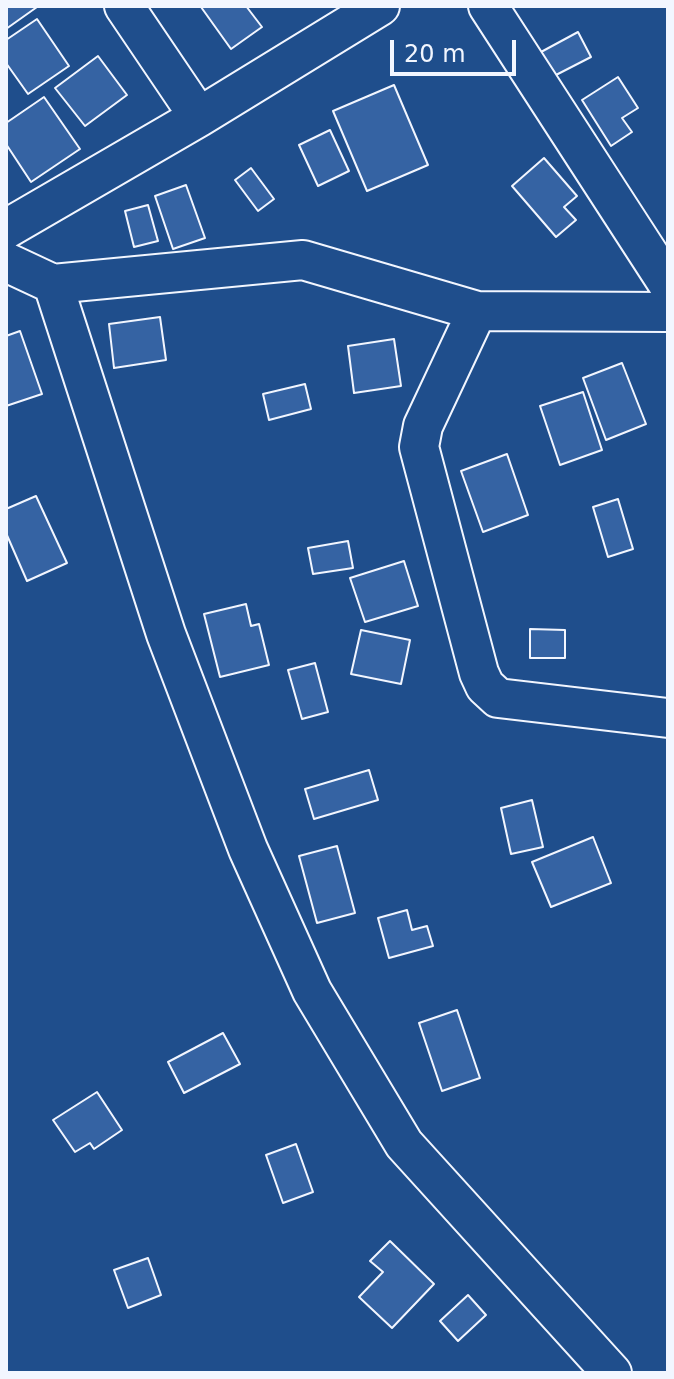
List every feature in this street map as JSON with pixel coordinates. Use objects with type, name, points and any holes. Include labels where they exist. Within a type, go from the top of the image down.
[{"type":"street","points":[[124,6],[199,117]]},
{"type":"street","points":[[6,229],[199,117],[380,6]]},
{"type":"street","points":[[488,6],[668,284]]},
{"type":"street","points":[[6,262],[53,284],[303,260],[477,311],[668,312]]},
{"type":"street","points":[[53,284],[166,634],[248,849],[312,991],[404,1144],[612,1373]]},
{"type":"street","points":[[477,311],[423,426],[419,447],[485,686],[498,698],[668,718]]},
{"type":"building","points":[[6,6],[36,6],[37,7],[6,29]]},
{"type":"building","points":[[246,6],[262,27],[231,49],[201,7]]},
{"type":"building","points":[[37,19],[69,66],[28,94],[6,63],[6,40]]},
{"type":"building","points":[[578,32],[591,57],[554,76],[541,52]]},
{"type":"building","points":[[98,56],[127,95],[85,126],[55,88]]},
{"type":"building","points":[[618,77],[638,108],[622,118],[632,132],[611,146],[582,100]]},
{"type":"building","points":[[394,85],[428,165],[367,191],[333,111]]},
{"type":"building","points":[[44,97],[80,149],[31,182],[6,144],[6,123]]},
{"type":"building","points":[[330,130],[349,171],[318,186],[299,145]]},
{"type":"building","points":[[544,158],[577,196],[564,207],[576,220],[556,237],[512,186]]},
{"type":"building","points":[[251,168],[274,199],[258,211],[235,180]]},
{"type":"building","points":[[186,185],[205,238],[173,249],[155,196]]},
{"type":"building","points":[[148,205],[158,241],[134,247],[125,211]]},
{"type":"building","points":[[160,317],[166,360],[114,368],[109,324]]},
{"type":"building","points":[[20,331],[42,394],[6,406],[6,336]]},
{"type":"building","points":[[394,339],[401,386],[354,393],[348,346]]},
{"type":"building","points":[[622,363],[646,424],[606,440],[583,378]]},
{"type":"building","points":[[305,384],[311,409],[269,420],[263,394]]},
{"type":"building","points":[[583,392],[602,450],[560,465],[540,406]]},
{"type":"building","points":[[507,454],[528,515],[483,532],[461,471]]},
{"type":"building","points":[[36,496],[67,563],[27,581],[6,533],[6,509]]},
{"type":"building","points":[[618,499],[633,549],[608,557],[593,507]]},
{"type":"building","points":[[348,541],[353,568],[313,574],[308,548]]},
{"type":"building","points":[[404,561],[418,606],[365,622],[350,578]]},
{"type":"building","points":[[246,604],[251,626],[259,624],[269,665],[220,677],[204,614]]},
{"type":"building","points":[[530,629],[565,630],[565,658],[530,658]]},
{"type":"building","points":[[361,630],[410,640],[401,684],[351,674]]},
{"type":"building","points":[[315,663],[328,712],[302,719],[288,670]]},
{"type":"building","points":[[369,770],[378,800],[314,819],[305,789]]},
{"type":"building","points":[[532,800],[543,847],[511,854],[501,808]]},
{"type":"building","points":[[593,837],[611,883],[551,907],[532,862]]},
{"type":"building","points":[[337,846],[355,913],[317,923],[299,856]]},
{"type":"building","points":[[407,910],[412,930],[427,926],[433,946],[389,958],[378,918]]},
{"type":"building","points":[[457,1010],[480,1078],[442,1091],[419,1023]]},
{"type":"building","points":[[223,1033],[240,1064],[184,1093],[168,1062]]},
{"type":"building","points":[[97,1092],[122,1130],[94,1149],[90,1143],[75,1152],[53,1120]]},
{"type":"building","points":[[296,1144],[313,1192],[283,1203],[266,1155]]},
{"type":"building","points":[[390,1241],[434,1284],[392,1328],[359,1297],[383,1272],[370,1261]]},
{"type":"building","points":[[148,1258],[161,1295],[128,1308],[114,1270]]},
{"type":"building","points":[[468,1295],[486,1315],[458,1341],[440,1321]]}]
